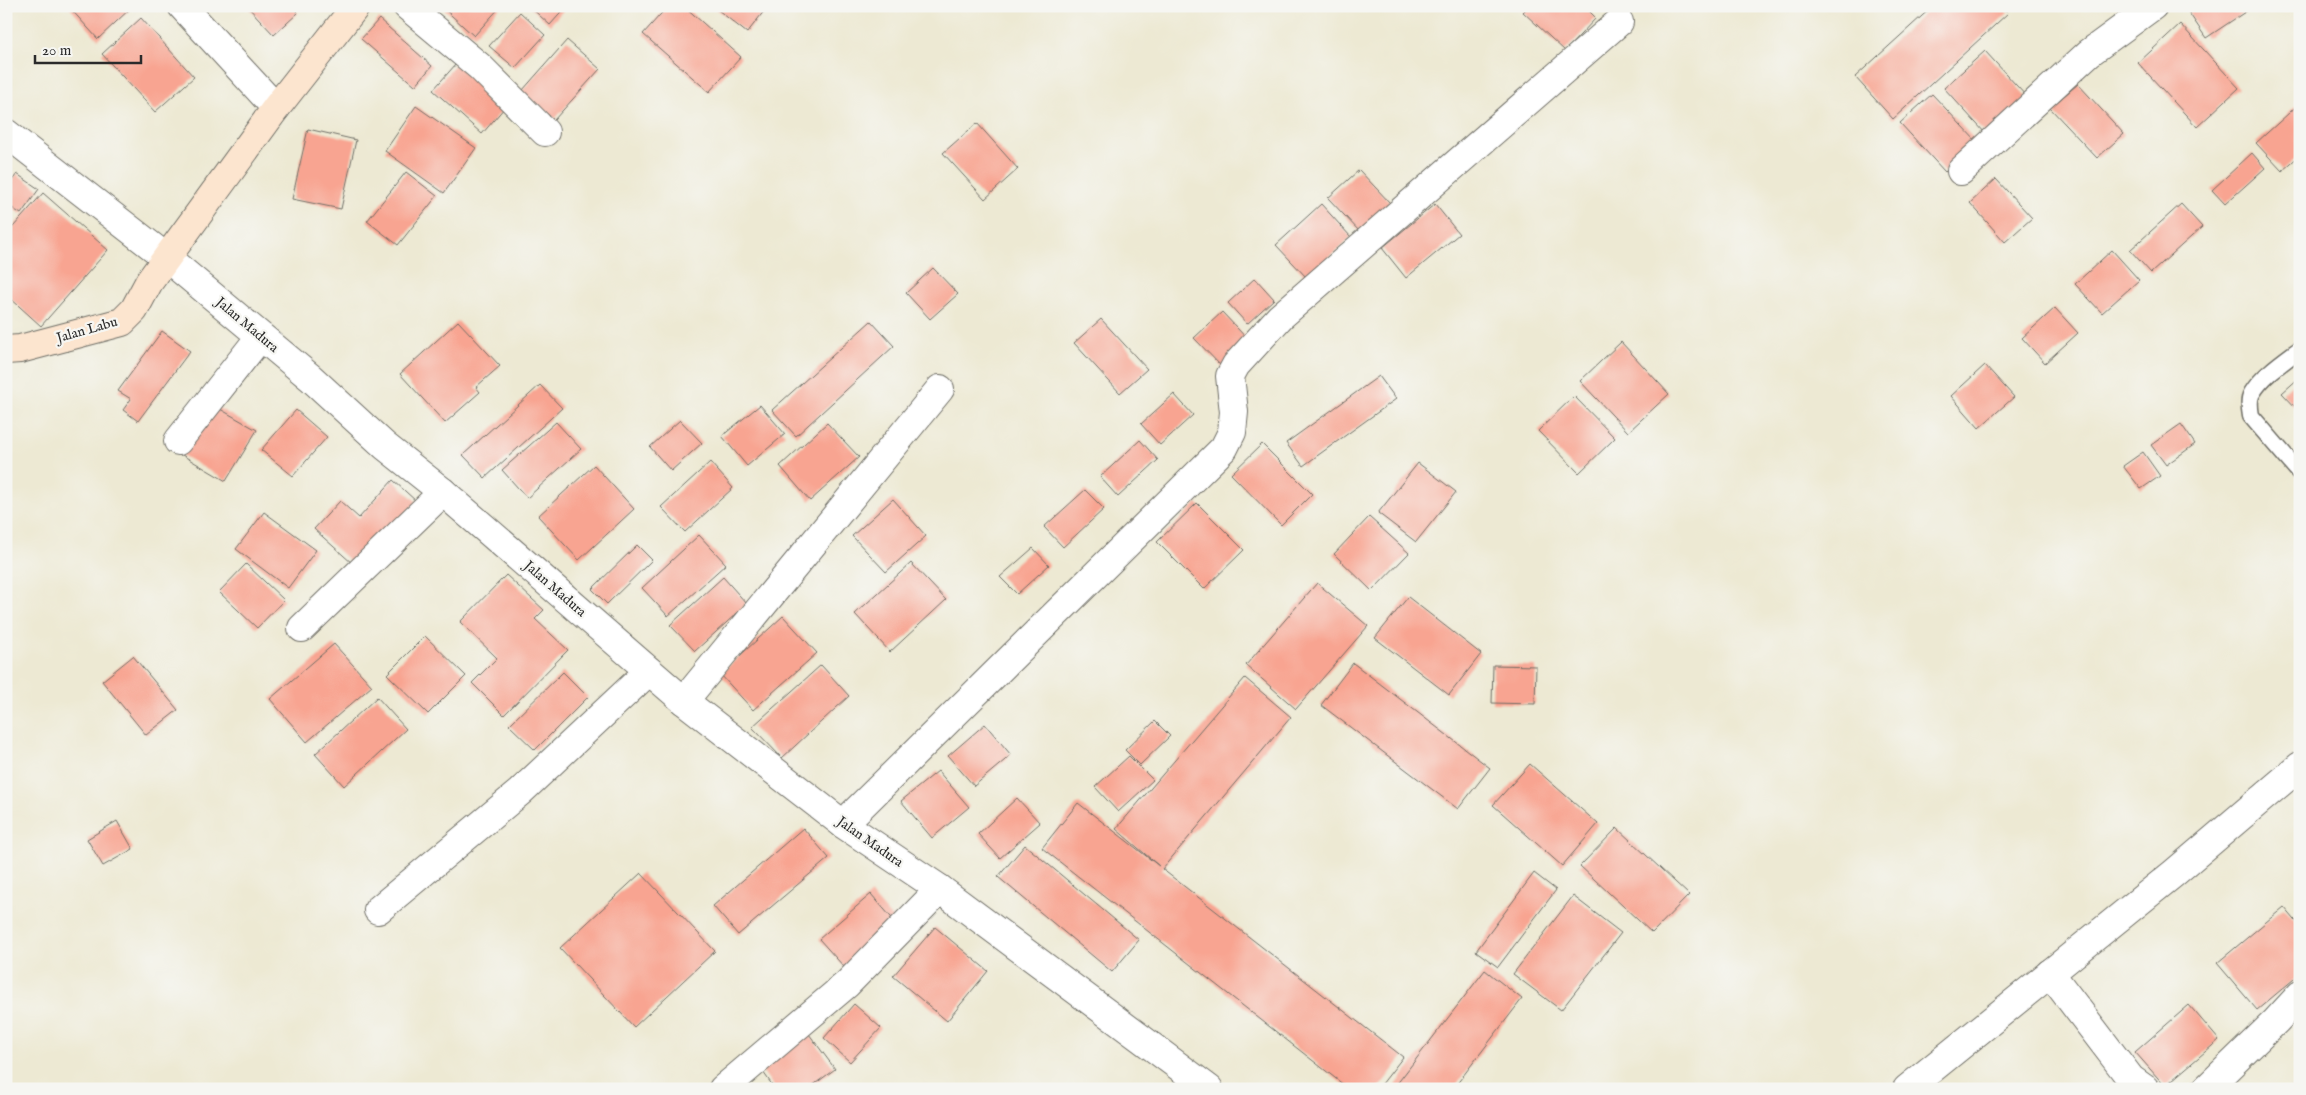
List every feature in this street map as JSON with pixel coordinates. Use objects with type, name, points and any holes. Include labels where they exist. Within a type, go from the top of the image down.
[{"type":"street","points":[[182,6],[276,108]]},
{"type":"street","points":[[168,258],[276,108],[356,6]]},
{"type":"street","points":[[407,6],[480,67],[545,132]]},
{"type":"street","points":[[1962,171],[2088,53],[2153,6]]},
{"type":"street","points":[[844,824],[1224,448],[1232,432],[1234,412],[1230,376],[1236,365],[1280,317],[1619,22]]},
{"type":"street","name":"Jalan Madura","points":[[6,133],[168,258],[311,378],[385,446],[443,492],[684,701],[844,824],[940,890],[1209,1089]]},
{"type":"street","name":"Jalan Labu","points":[[6,350],[20,349],[122,322],[134,310],[149,282],[168,258]]},
{"type":"street","points":[[178,441],[260,337]]},
{"type":"street","points":[[684,701],[940,388]]},
{"type":"street","points":[[302,628],[443,492]]},
{"type":"street","points":[[378,910],[520,792],[649,671]]},
{"type":"street","points":[[1906,1089],[2173,874],[2300,766]]},
{"type":"street","points":[[723,1089],[847,984],[940,890]]},
{"type":"street","points":[[2050,973],[2130,1079],[2145,1089]]},
{"type":"street","points":[[2206,1089],[2276,1021],[2300,994]]},
{"type":"lane","points":[[2300,349],[2267,376],[2252,394],[2250,405],[2251,416],[2300,473]]},
{"type":"building","points":[[68,6],[133,6],[98,39]]},
{"type":"building","points":[[247,6],[292,6],[298,13],[274,35]]},
{"type":"building","points":[[441,6],[501,6],[474,36]]},
{"type":"building","points":[[529,6],[567,6],[550,25]]},
{"type":"building","points":[[668,6],[684,6],[741,57],[709,92],[643,34]]},
{"type":"building","points":[[713,6],[768,6],[747,33]]},
{"type":"building","points":[[1529,6],[1584,6],[1596,18],[1565,51],[1523,12]]},
{"type":"building","points":[[1933,6],[2002,6],[2008,13],[1893,119],[1855,77]]},
{"type":"building","points":[[2192,6],[2250,6],[2251,8],[2206,38],[2187,10]]},
{"type":"building","points":[[520,12],[545,35],[515,68],[489,46]]},
{"type":"building","points":[[141,18],[194,77],[155,112],[102,54]]},
{"type":"building","points":[[379,19],[432,66],[415,86],[361,39]]},
{"type":"building","points":[[2180,24],[2239,88],[2197,127],[2138,63]]},
{"type":"building","points":[[567,40],[600,69],[554,120],[522,91]]},
{"type":"building","points":[[1985,51],[2027,97],[1986,134],[1944,88]]},
{"type":"building","points":[[456,64],[505,107],[482,134],[433,90]]},
{"type":"building","points":[[2078,84],[2124,134],[2097,158],[2050,108]]},
{"type":"building","points":[[1932,94],[1977,142],[1945,172],[1900,123]]},
{"type":"building","points":[[2300,103],[2300,155],[2282,171],[2256,143]]},
{"type":"building","points":[[416,106],[476,148],[444,193],[385,151]]},
{"type":"building","points":[[977,123],[1018,169],[985,199],[943,153]]},
{"type":"building","points":[[308,129],[356,140],[341,209],[292,199]]},
{"type":"building","points":[[2252,153],[2265,168],[2225,204],[2212,190]]},
{"type":"building","points":[[1359,170],[1391,204],[1360,232],[1328,198]]},
{"type":"building","points":[[406,172],[437,196],[398,245],[367,221]]},
{"type":"building","points":[[17,174],[39,189],[21,214],[6,204],[6,188]]},
{"type":"building","points":[[1996,179],[2032,218],[2005,242],[1970,203]]},
{"type":"building","points":[[43,193],[108,250],[41,326],[9,297],[6,300],[6,235]]},
{"type":"building","points":[[1321,204],[1351,237],[1307,278],[1276,245]]},
{"type":"building","points":[[1435,204],[1459,234],[1406,278],[1382,248]]},
{"type":"building","points":[[2181,204],[2202,227],[2151,273],[2130,250]]},
{"type":"building","points":[[2112,250],[2139,280],[2102,313],[2075,284]]},
{"type":"building","points":[[933,268],[958,294],[930,319],[906,293]]},
{"type":"building","points":[[1255,278],[1274,299],[1247,324],[1228,303]]},
{"type":"building","points":[[2055,308],[2078,333],[2045,363],[2022,338]]},
{"type":"building","points":[[1222,312],[1251,343],[1223,368],[1194,338]]},
{"type":"building","points":[[1101,319],[1147,369],[1120,393],[1074,343]]},
{"type":"building","points":[[458,321],[500,366],[476,387],[480,392],[445,423],[400,374]]},
{"type":"building","points":[[871,321],[894,346],[796,436],[772,410]]},
{"type":"building","points":[[162,331],[190,351],[138,421],[123,410],[131,399],[118,391]]},
{"type":"building","points":[[1621,342],[1669,394],[1628,432],[1580,381]]},
{"type":"building","points":[[1985,365],[2014,397],[1979,428],[1951,396]]},
{"type":"building","points":[[1379,376],[1396,399],[1303,466],[1286,443]]},
{"type":"building","points":[[2300,377],[2300,412],[2282,393]]},
{"type":"building","points":[[540,385],[562,408],[485,478],[463,455]]},
{"type":"building","points":[[1174,394],[1193,415],[1160,445],[1141,424]]},
{"type":"building","points":[[1574,396],[1615,438],[1579,473],[1538,431]]},
{"type":"building","points":[[213,405],[257,430],[226,481],[182,455]]},
{"type":"building","points":[[760,405],[785,434],[747,466],[722,436]]},
{"type":"building","points":[[296,410],[327,437],[293,476],[261,450]]},
{"type":"building","points":[[680,420],[702,443],[671,471],[650,447]]},
{"type":"building","points":[[556,422],[581,449],[527,498],[502,470]]},
{"type":"building","points":[[827,423],[859,457],[810,501],[780,466]]},
{"type":"building","points":[[2181,424],[2195,444],[2166,465],[2151,445]]},
{"type":"building","points":[[1140,440],[1158,460],[1118,497],[1100,477]]},
{"type":"building","points":[[1262,444],[1312,494],[1281,525],[1231,474]]},
{"type":"building","points":[[2143,452],[2160,476],[2141,489],[2123,466]]},
{"type":"building","points":[[710,462],[733,488],[685,532],[661,507]]},
{"type":"building","points":[[1418,463],[1456,492],[1416,542],[1378,513]]},
{"type":"building","points":[[594,465],[634,509],[579,560],[538,516]]},
{"type":"building","points":[[393,480],[417,502],[353,564],[314,529],[340,501],[359,518]]},
{"type":"building","points":[[1085,490],[1104,509],[1063,547],[1044,527]]},
{"type":"building","points":[[893,499],[926,536],[886,572],[852,536]]},
{"type":"building","points":[[1197,503],[1244,550],[1204,589],[1157,542]]},
{"type":"building","points":[[264,512],[316,550],[288,588],[236,549]]},
{"type":"building","points":[[1369,517],[1409,553],[1372,591],[1334,554]]},
{"type":"building","points":[[699,535],[726,564],[668,616],[642,588]]},
{"type":"building","points":[[637,545],[652,560],[607,604],[592,589]]},
{"type":"building","points":[[1033,548],[1049,565],[1017,594],[1000,577]]},
{"type":"building","points":[[911,563],[946,600],[890,652],[855,614]]},
{"type":"building","points":[[246,564],[284,600],[257,628],[219,592]]},
{"type":"building","points":[[506,575],[544,610],[535,619],[568,650],[504,715],[472,683],[497,658],[460,622]]},
{"type":"building","points":[[723,577],[747,604],[695,651],[670,625]]},
{"type":"building","points":[[1317,583],[1368,626],[1296,709],[1246,665]]},
{"type":"building","points":[[1408,597],[1481,654],[1449,695],[1375,638]]},
{"type":"building","points":[[783,616],[817,653],[753,710],[720,674]]},
{"type":"building","points":[[425,636],[466,676],[428,714],[387,674]]},
{"type":"building","points":[[334,644],[372,686],[307,742],[270,699]]},
{"type":"building","points":[[133,656],[178,710],[146,735],[102,681]]},
{"type":"building","points":[[1353,663],[1490,768],[1458,809],[1321,705]]},
{"type":"building","points":[[821,665],[849,696],[782,758],[752,727]]},
{"type":"building","points":[[1493,665],[1536,666],[1535,704],[1492,703]]},
{"type":"building","points":[[563,672],[588,697],[535,750],[509,725]]},
{"type":"building","points":[[1245,678],[1291,717],[1162,869],[1403,1057],[1378,1089],[1349,1089],[1042,848],[1078,803],[1159,866],[1116,829]]},
{"type":"building","points":[[377,697],[406,729],[344,786],[315,754]]},
{"type":"building","points":[[1155,721],[1170,736],[1140,765],[1125,750]]},
{"type":"building","points":[[985,724],[1011,755],[974,786],[948,756]]},
{"type":"building","points":[[1129,756],[1153,780],[1118,812],[1095,787]]},
{"type":"building","points":[[1530,764],[1598,824],[1562,866],[1493,805]]},
{"type":"building","points":[[938,771],[969,807],[932,838],[901,801]]},
{"type":"building","points":[[1017,798],[1040,823],[1000,858],[978,834]]},
{"type":"building","points":[[117,821],[133,849],[103,866],[87,839]]},
{"type":"building","points":[[803,828],[829,858],[738,935],[713,906]]},
{"type":"building","points":[[1617,828],[1689,895],[1652,933],[1580,866]]},
{"type":"building","points":[[1025,845],[1139,940],[1112,972],[998,877]]},
{"type":"building","points":[[641,873],[715,951],[634,1027],[560,948]]},
{"type":"building","points":[[1534,873],[1556,890],[1498,967],[1476,951]]},
{"type":"building","points":[[871,894],[897,924],[845,968],[819,939]]},
{"type":"building","points":[[1573,896],[1621,933],[1561,1010],[1513,974]]},
{"type":"building","points":[[2284,907],[2300,926],[2300,974],[2257,1010],[2217,963]]},
{"type":"building","points":[[935,927],[988,971],[947,1021],[893,976]]},
{"type":"building","points":[[1485,970],[1522,999],[1453,1089],[1393,1089]]},
{"type":"building","points":[[854,1004],[881,1028],[850,1062],[824,1038]]},
{"type":"building","points":[[2189,1005],[2219,1040],[2165,1086],[2135,1052]]},
{"type":"building","points":[[809,1034],[835,1069],[808,1089],[775,1089],[761,1069]]}]
